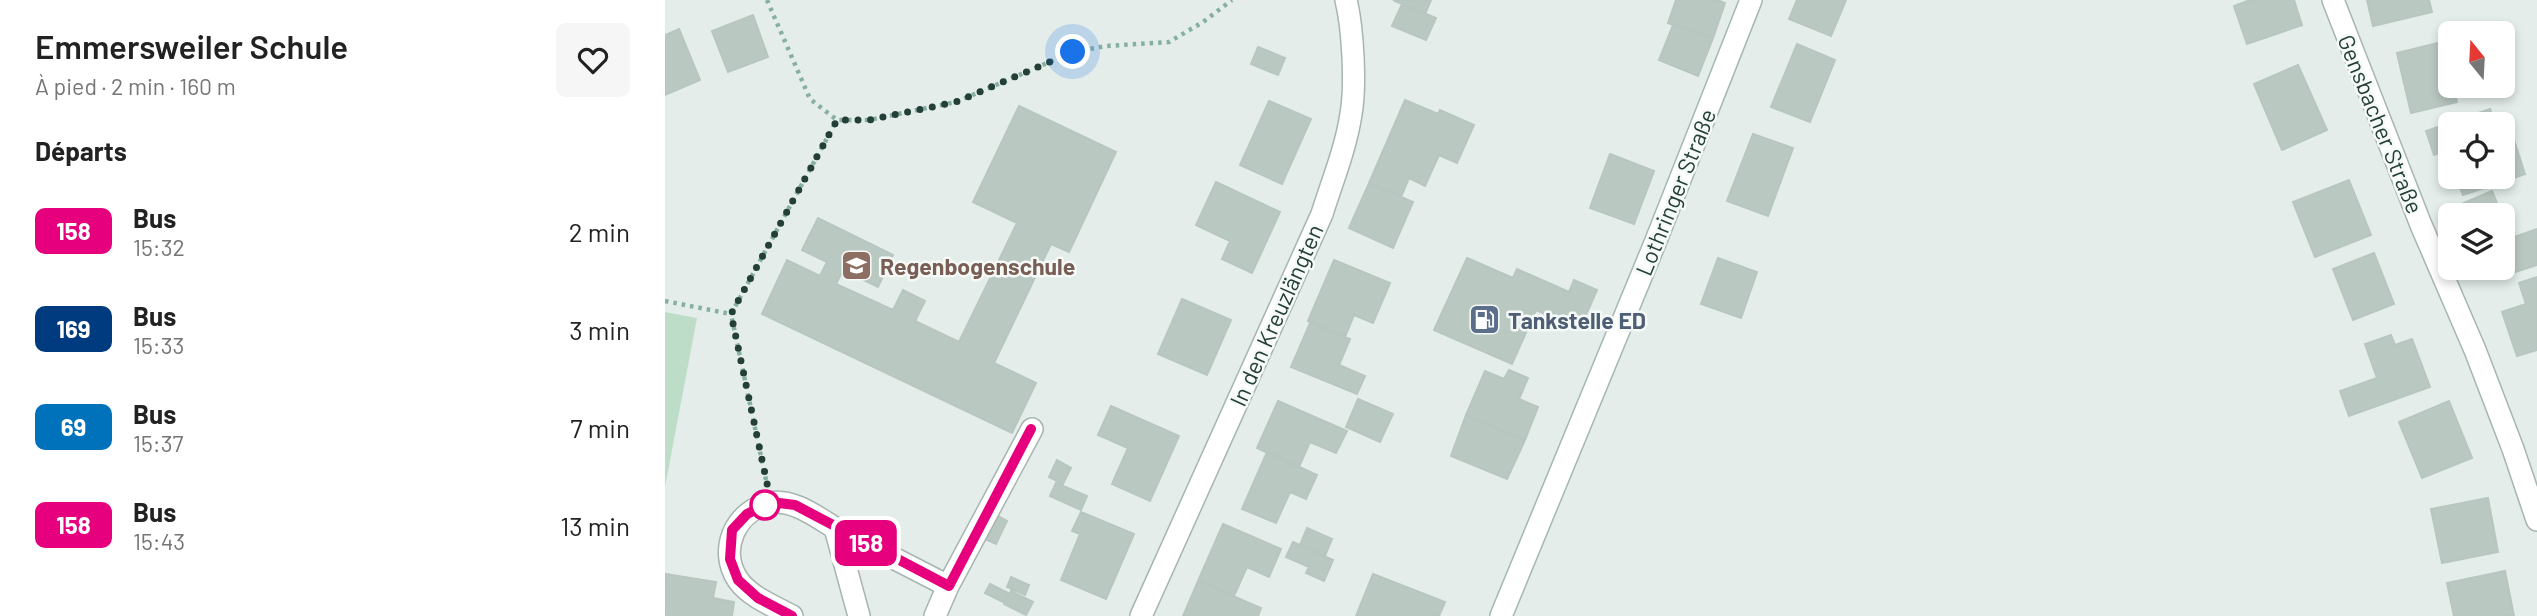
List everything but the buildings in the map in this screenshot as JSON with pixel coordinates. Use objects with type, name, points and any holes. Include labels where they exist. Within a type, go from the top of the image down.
[{"type":"street","name":"In den Kreuzlängten","points":[[1141,616],[1321,214],[1337,168],[1352,113],[1352,61],[1346,0]]},
{"type":"street","name":"Lothringer Straße","points":[[1501,616],[1751,0]]},
{"type":"street","name":"Gensbacher Straße","points":[[2333,3],[2421,225],[2475,350],[2514,449],[2537,520]]},
{"type":"street","points":[[935,616],[1031,429]]},
{"type":"street","points":[[792,616],[758,598],[738,580],[730,559],[732,530],[747,514],[771,502],[795,505],[949,586]]},
{"type":"street","points":[[835,528],[859,616]]},
{"type":"path","points":[[767,0],[810,99],[837,120],[869,120],[956,102],[1073,52],[1105,46],[1169,42],[1203,22],[1232,0]]},
{"type":"path","points":[[771,502],[731,314],[837,120]]},
{"type":"path","points":[[665,301],[731,314]]},
{"type":"green space","points":[[665,312],[697,318],[665,487]]},
{"type":"bus line","name":"158","points":[[792,616],[758,598],[738,580],[730,559],[732,530],[747,514],[771,502],[795,505],[949,586],[1031,429]]},
{"type":"place","name":"Regenbogenschule","points":[[857,266]]},
{"type":"place","name":"Tankstelle ED","points":[[1485,320]]},
{"type":"route","points":[[765,505],[771,502],[731,314],[837,120],[869,120],[956,102],[1073,52]]}]
